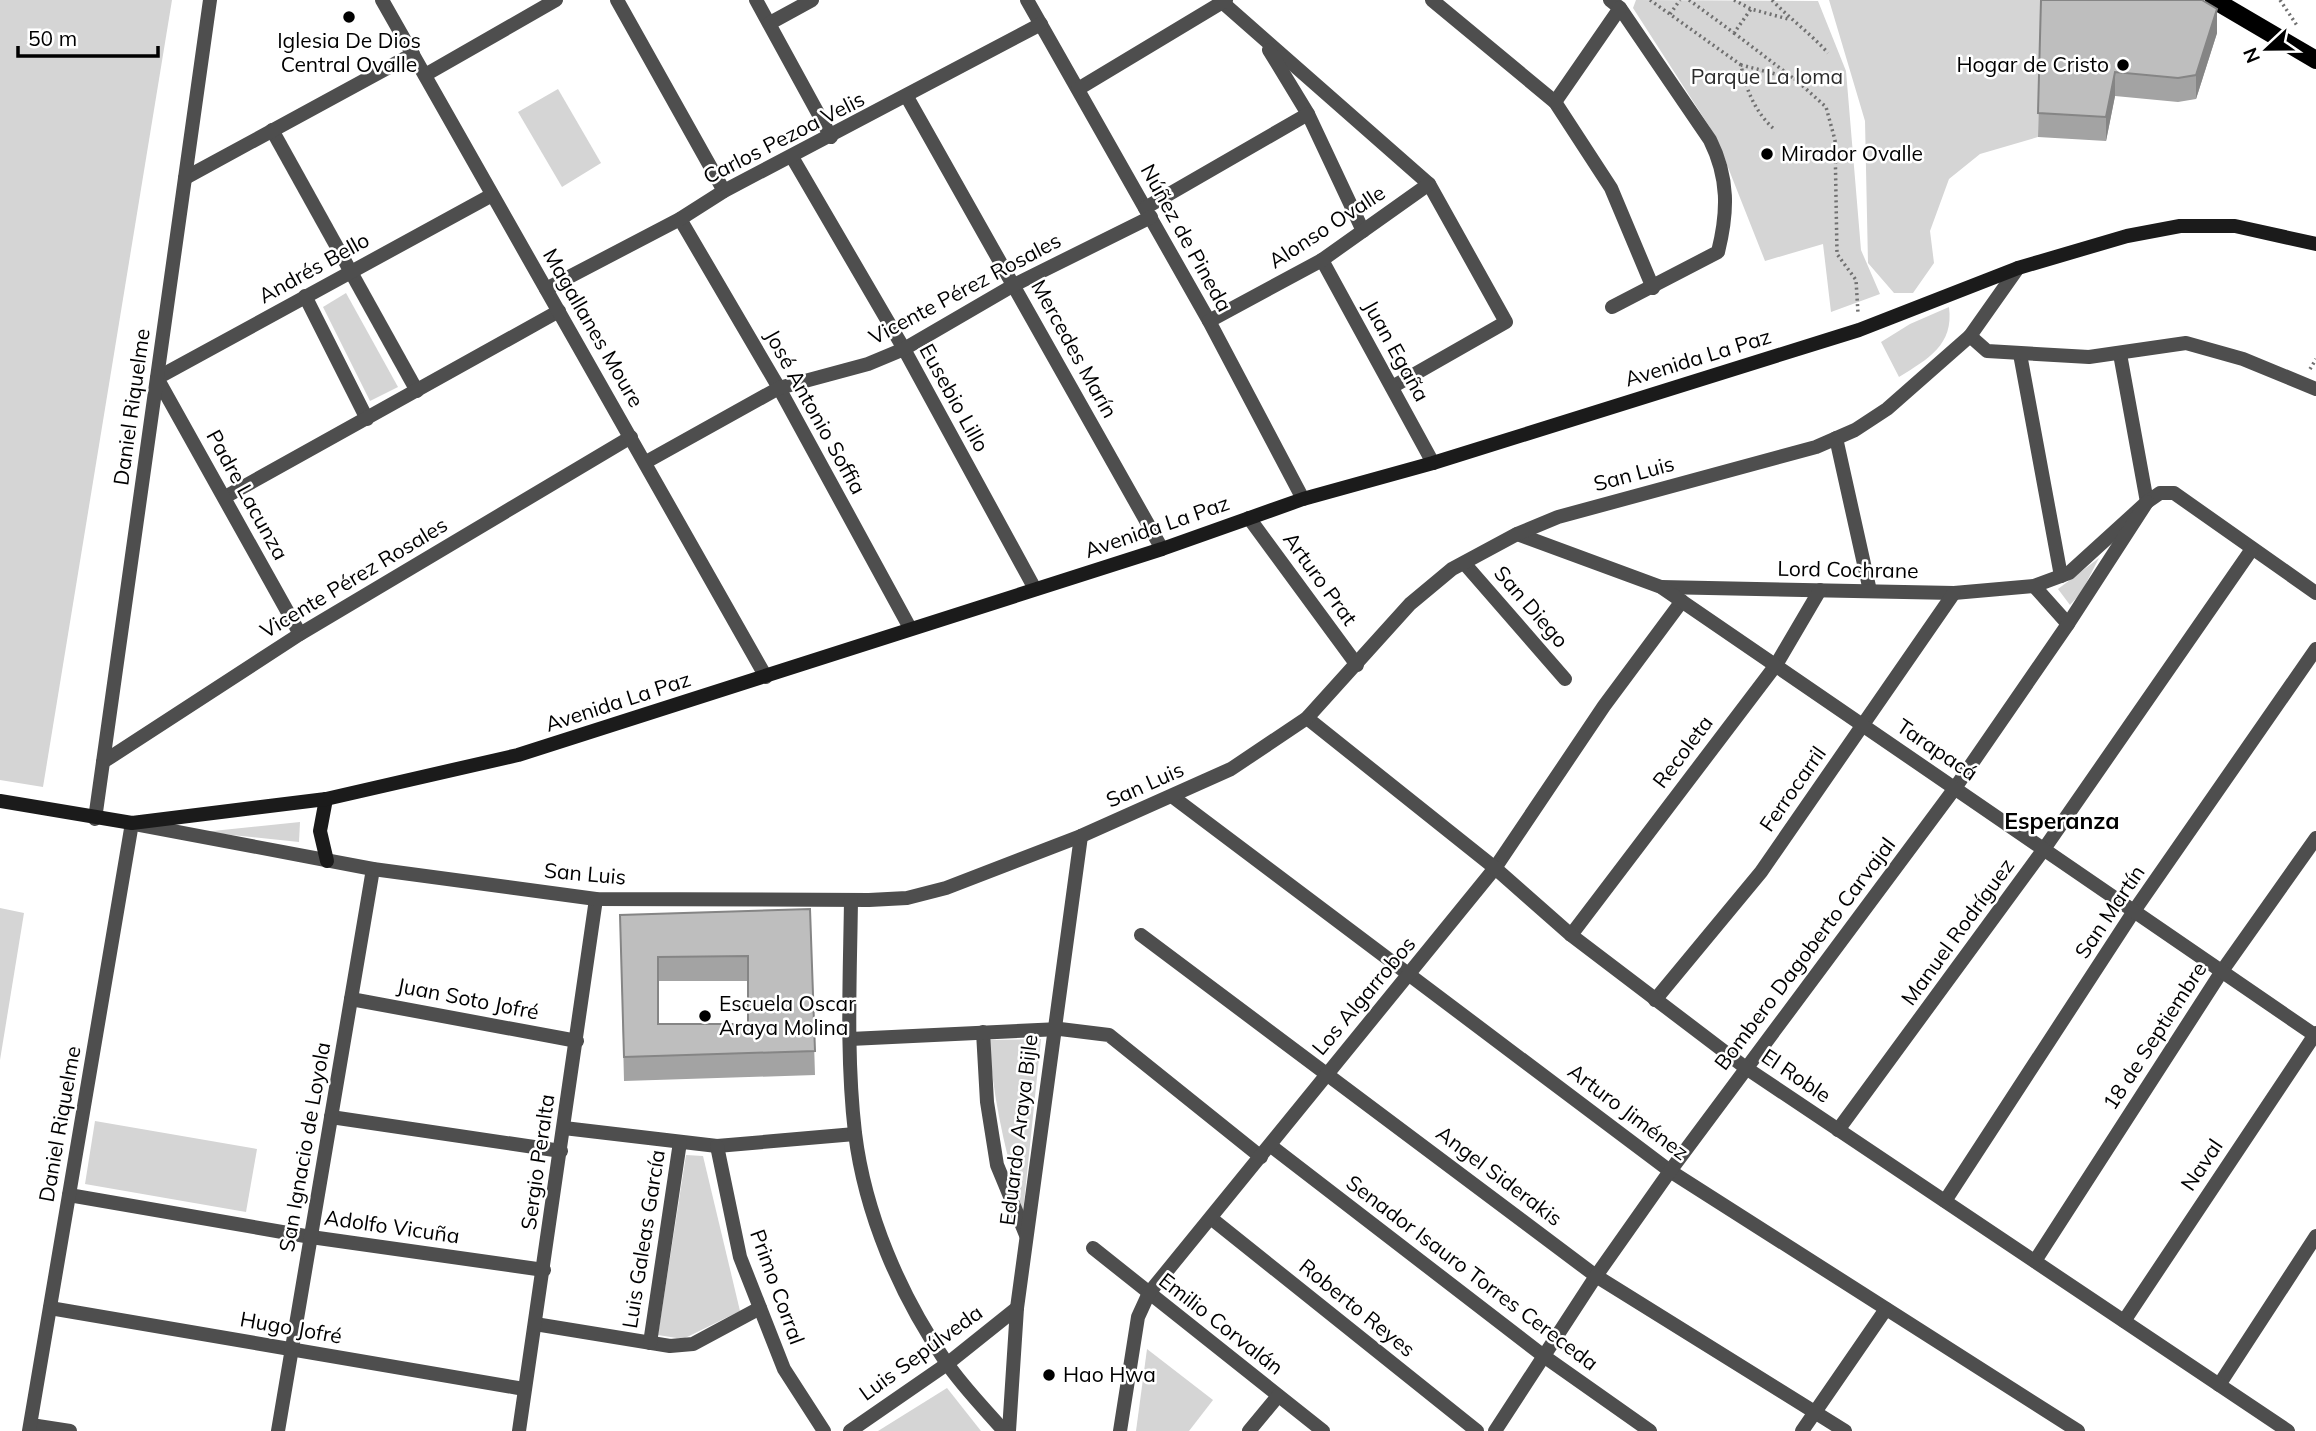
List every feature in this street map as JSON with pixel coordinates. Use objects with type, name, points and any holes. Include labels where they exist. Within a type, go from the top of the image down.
[{"type":"main road","points":[[2214,0],[2316,60]]},
{"type":"main road","name":"Avenida La Paz","points":[[0,801],[95,819],[132,823],[326,799],[518,755],[1162,549],[1303,499],[1433,463],[1859,330],[2018,268],[2127,236],[2180,226],[2262,229],[2316,244]]},
{"type":"main road","points":[[326,799],[320,831],[327,861]]},
{"type":"street","name":"Daniel Riquelme","points":[[95,819],[210,0]]},
{"type":"street","name":"Magallanes Moure","points":[[382,0],[766,677]]},
{"type":"street","points":[[425,75],[556,0]]},
{"type":"street","points":[[617,0],[724,191]]},
{"type":"street","points":[[756,0],[831,137]]},
{"type":"street","points":[[770,23],[813,0]]},
{"type":"street","name":"Núñez de Pineda","points":[[1027,0],[1209,321],[1303,499]]},
{"type":"street","points":[[1432,0],[1555,102],[1611,188],[1653,288]]},
{"type":"street","points":[[1078,89],[1224,1],[1261,37],[1429,184],[1506,322],[1392,387]]},
{"type":"street","points":[[1555,102],[1615,4],[1710,140],[1720,160],[1727,198],[1726,220],[1718,252],[1612,307]]},
{"type":"street","name":"Carlos Pezoa Velis","points":[[546,289],[680,219],[724,191],[907,97],[1041,24]]},
{"type":"street","points":[[1261,37],[1308,114],[1363,231]]},
{"type":"street","points":[[185,178],[412,54]]},
{"type":"street","name":"Mercedes Marín","points":[[907,97],[1162,549]]},
{"type":"street","name":"Vicente Pérez Rosales","points":[[646,463],[779,387],[869,364],[904,349],[1014,285],[1148,213],[1308,114]]},
{"type":"street","points":[[272,130],[416,391]]},
{"type":"street","name":"Eusebio Lillo","points":[[792,157],[904,349],[1035,589]]},
{"type":"street","name":"Alonso Ovalle","points":[[1209,321],[1322,260],[1429,184]]},
{"type":"street","name":"Andrés Bello","points":[[157,378],[492,195]]},
{"type":"street","name":"José Antonio Soffia","points":[[680,219],[779,387],[911,628]]},
{"type":"street","name":"Juan Egaña","points":[[1322,260],[1433,463]]},
{"type":"street","name":"San Luis","points":[[132,823],[373,869],[596,899],[850,900],[907,898],[946,888],[1081,836],[1231,769],[1307,718],[1410,604],[1464,563],[1517,534],[1558,517],[1816,447],[1855,430],[1887,409],[1970,336],[2018,268]]},
{"type":"street","points":[[306,296],[367,419]]},
{"type":"street","points":[[225,497],[559,311]]},
{"type":"street","points":[[1970,336],[1987,351],[2089,357],[2186,343],[2243,359],[2316,389]]},
{"type":"street","points":[[2020,354],[2061,576]]},
{"type":"street","points":[[2120,354],[2147,502]]},
{"type":"street","name":"Padre Lacunza","points":[[157,378],[300,634]]},
{"type":"street","name":"Vicente Pérez Rosales","points":[[103,762],[300,634],[631,437]]},
{"type":"street","points":[[1836,438],[1870,591]]},
{"type":"street","name":"Lord Cochrane","points":[[1661,587],[1954,593],[2034,586],[2061,576],[2160,493],[2174,493],[2316,593]]},
{"type":"street","name":"Bombero Dagoberto Carvajal","points":[[1495,1431],[1596,1276],[1670,1171],[1955,788],[2068,624],[2147,502]]},
{"type":"street","name":"Arturo Prat","points":[[1249,518],[1357,665]]},
{"type":"street","name":"Tarapacá","points":[[1517,534],[1661,587],[2316,1035]]},
{"type":"street","name":"Manuel Rodríguez","points":[[1838,1130],[2044,849],[2252,549]]},
{"type":"street","name":"San Diego","points":[[1464,563],[1566,680]]},
{"type":"street","points":[[2034,586],[2068,624]]},
{"type":"street","name":"Recoleta","points":[[1571,935],[1776,665],[1820,590]]},
{"type":"street","name":"Ferrocarril","points":[[1655,1000],[1761,872],[1954,593]]},
{"type":"street","name":"Los Algarrobos","points":[[1120,1431],[1138,1317],[1149,1293],[1212,1219],[1327,1072],[1495,868],[1604,706],[1682,601]]},
{"type":"street","name":"San Martín","points":[[1945,1201],[2134,911],[2316,649]]},
{"type":"street","name":"El Roble","points":[[1307,718],[1495,868],[1571,935],[1746,1068],[2288,1431]]},
{"type":"street","name":"Arturo Jiménez","points":[[1173,797],[1670,1171],[2078,1431]]},
{"type":"street","name":"Daniel Riquelme","points":[[30,1428],[132,823]]},
{"type":"street","name":"Eduardo Araya Bijle","points":[[1006,1431],[1017,1308],[1081,836]]},
{"type":"street","name":"18 de Septiembre","points":[[2035,1261],[2222,971],[2316,838]]},
{"type":"street","name":"San Ignacio de Loyola","points":[[278,1431],[373,869]]},
{"type":"street","name":"Sergio Peralta","points":[[519,1431],[596,899]]},
{"type":"street","points":[[850,900],[850,1039],[855,1134],[874,1216],[905,1296],[947,1364],[1006,1431]]},
{"type":"street","name":"Angel Siderakis","points":[[1141,935],[1596,1276],[1845,1431]]},
{"type":"street","name":"Juan Soto Jofré","points":[[351,999],[577,1041]]},
{"type":"street","points":[[850,1039],[1053,1029],[1109,1035],[1261,1157]]},
{"type":"street","points":[[983,1032],[987,1102],[997,1165],[1026,1237]]},
{"type":"street","name":"Naval","points":[[2123,1321],[2316,1035]]},
{"type":"street","points":[[331,1117],[561,1151]]},
{"type":"street","points":[[564,1128],[717,1146],[855,1134]]},
{"type":"street","name":"Luis Galeas García","points":[[650,1343],[680,1142]]},
{"type":"street","name":"Primo Corral","points":[[717,1146],[740,1257],[784,1368],[824,1431]]},
{"type":"street","name":"Senador Isauro Torres Cereceda","points":[[1271,1146],[1545,1357],[1650,1431]]},
{"type":"street","name":"Adolfo Vicuña","points":[[69,1195],[311,1237],[544,1270]]},
{"type":"street","name":"Roberto Reyes","points":[[1212,1219],[1477,1431]]},
{"type":"street","points":[[2219,1385],[2316,1236]]},
{"type":"street","name":"Emilio Corvalán","points":[[1093,1248],[1323,1431]]},
{"type":"street","name":"Hugo Jofré","points":[[50,1308],[524,1389]]},
{"type":"street","points":[[535,1324],[670,1346],[693,1344],[760,1308]]},
{"type":"street","name":"Luis Sepúlveda","points":[[850,1431],[947,1364],[1017,1308]]},
{"type":"street","points":[[1802,1431],[1886,1309]]},
{"type":"street","points":[[1249,1431],[1278,1396]]},
{"type":"street","points":[[30,1428],[70,1431]]},
{"type":"path","points":[[1650,0],[1741,65],[1795,79]]},
{"type":"path","points":[[1670,14],[1680,0]]},
{"type":"path","points":[[1689,0],[1795,79],[1826,107],[1835,140],[1838,254],[1856,280],[1859,330]]},
{"type":"path","points":[[1734,0],[1751,9],[1790,19],[1804,27],[1828,53]]},
{"type":"path","points":[[1772,0],[1790,19]]},
{"type":"path","points":[[1734,33],[1751,9]]},
{"type":"path","points":[[1741,65],[1745,84],[1764,120],[1773,128]]},
{"type":"green space","points":[[0,0],[172,0],[43,787],[0,780]]},
{"type":"green space","name":"Parque La loma","points":[[1636,0],[1818,1],[1846,71],[1861,250],[1880,294],[1831,312],[1823,244],[1765,261],[1716,137],[1633,8]]},
{"type":"green space","points":[[1829,0],[2041,0],[2038,137],[1980,154],[1949,179],[1930,231],[1934,263],[1913,293],[1894,293],[1868,263],[1865,121]]},
{"type":"green space","points":[[558,89],[601,163],[562,187],[518,112]]},
{"type":"green space","points":[[346,293],[398,387],[370,401],[323,307]]},
{"type":"green space","points":[[1949,307],[1949,320],[1943,341],[1929,357],[1899,377],[1881,342],[1910,324]]},
{"type":"green space","points":[[2099,558],[2081,593],[2070,605],[2058,589]]},
{"type":"green space","points":[[300,822],[299,842],[203,832]]},
{"type":"green space","points":[[0,908],[24,913],[0,1060]]},
{"type":"green space","points":[[1041,1039],[1023,1212],[1001,1127],[989,1040]]},
{"type":"green space","points":[[95,1121],[257,1149],[246,1212],[85,1184]]},
{"type":"green space","points":[[686,1155],[703,1156],[740,1311],[683,1339],[658,1335]]},
{"type":"green space","points":[[1147,1349],[1213,1400],[1189,1431],[1136,1431]]},
{"type":"green space","points":[[947,1388],[981,1431],[878,1431]]},
{"type":"building","name":"Hogar de Cristo","points":[[2041,0],[2202,0],[2217,9],[2196,75],[2178,78],[2115,72],[2106,117],[2038,113]]},
{"type":"building","points":[[810,909],[815,1051],[624,1057],[620,915]],"holes":[[[748,956],[748,1024],[658,1024],[658,957]]]},
{"type":"place","name":"Iglesia De Dios Central Ovalle","points":[[349,17]]},
{"type":"place","name":"Hogar de Cristo","points":[[2123,65]]},
{"type":"place","name":"Mirador Ovalle","points":[[1767,154]]},
{"type":"place","name":"Escuela Oscar Araya Molina","points":[[705,1016]]},
{"type":"place","name":"Hao Hwa","points":[[1049,1375]]},
{"type":"district","name":"Esperanza","points":[[2062,821]]}]
